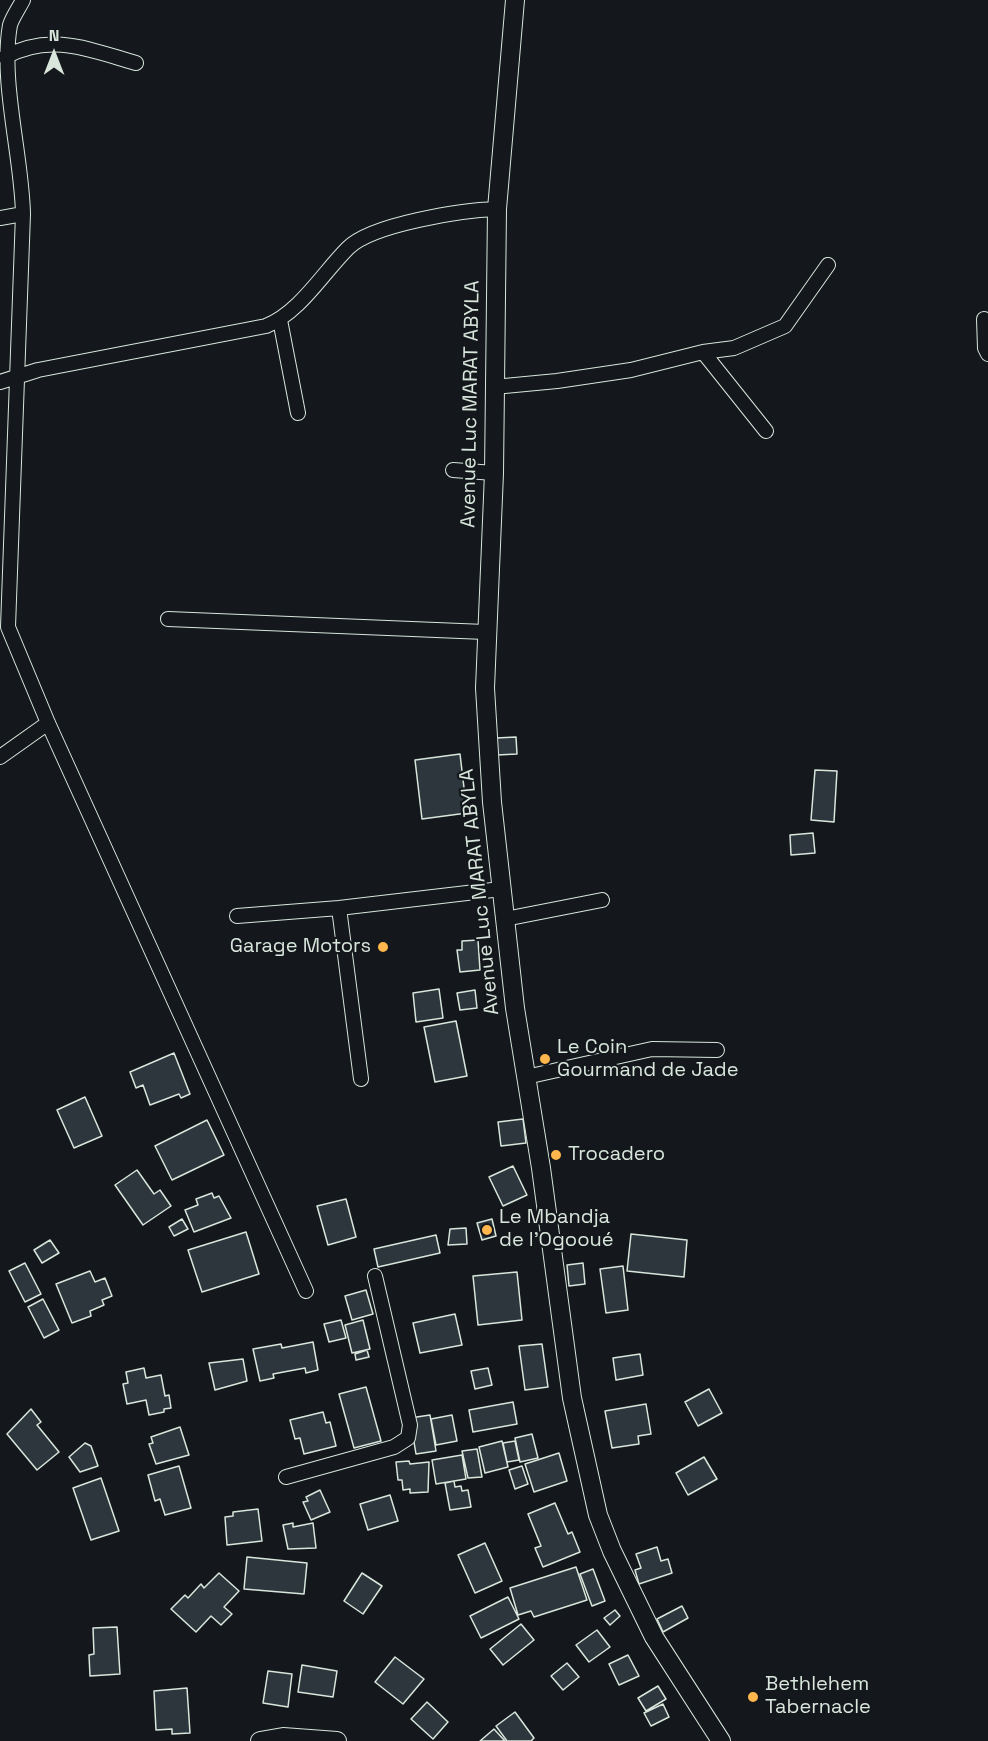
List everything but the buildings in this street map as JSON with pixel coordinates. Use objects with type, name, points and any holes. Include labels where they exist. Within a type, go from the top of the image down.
[{"type":"street","points":[[23,0],[10,25],[5,57],[6,102],[23,191],[23,214],[19,375],[4,629],[306,1291]]},
{"type":"street","name":"Avenue Luc MARAT ABYLA","points":[[515,0],[497,209],[494,473],[485,632],[486,738],[515,1008],[572,1398],[598,1515],[612,1551],[654,1637],[721,1741]]},
{"type":"street","points":[[5,57],[24,46],[44,43],[70,44],[136,63]]},
{"type":"street","points":[[0,382],[19,375],[266,326],[280,320],[350,246],[365,236],[450,213],[497,209]]},
{"type":"street","points":[[0,218],[23,214]]},
{"type":"street","points":[[494,387],[557,381],[631,370],[703,352],[734,348],[785,326],[828,265]]},
{"type":"street","points":[[280,320],[298,413]]},
{"type":"street","points":[[984,320],[985,348],[988,354]]},
{"type":"street","points":[[703,352],[765,431]]},
{"type":"street","points":[[453,470],[494,473]]},
{"type":"street","points":[[168,619],[485,632]]},
{"type":"street","points":[[0,758],[48,723]]},
{"type":"street","points":[[237,916],[339,908],[501,889]]},
{"type":"street","points":[[506,919],[602,900]]},
{"type":"street","points":[[339,908],[361,1079]]},
{"type":"street","points":[[526,1077],[652,1049],[717,1050]]},
{"type":"street","points":[[286,1477],[394,1447],[408,1438],[410,1425],[375,1276]]},
{"type":"street","points":[[260,1741],[283,1737],[337,1741]]},
{"type":"place","name":"Garage Motors","points":[[383,947]]},
{"type":"place","name":"Le Coin Gourmand de Jade","points":[[545,1059]]},
{"type":"place","name":"Trocadero","points":[[556,1155]]},
{"type":"place","name":"Le Mbandja de l'Ogooué","points":[[487,1230]]},
{"type":"place","name":"Bethlehem Tabernacle","points":[[753,1697]]}]
